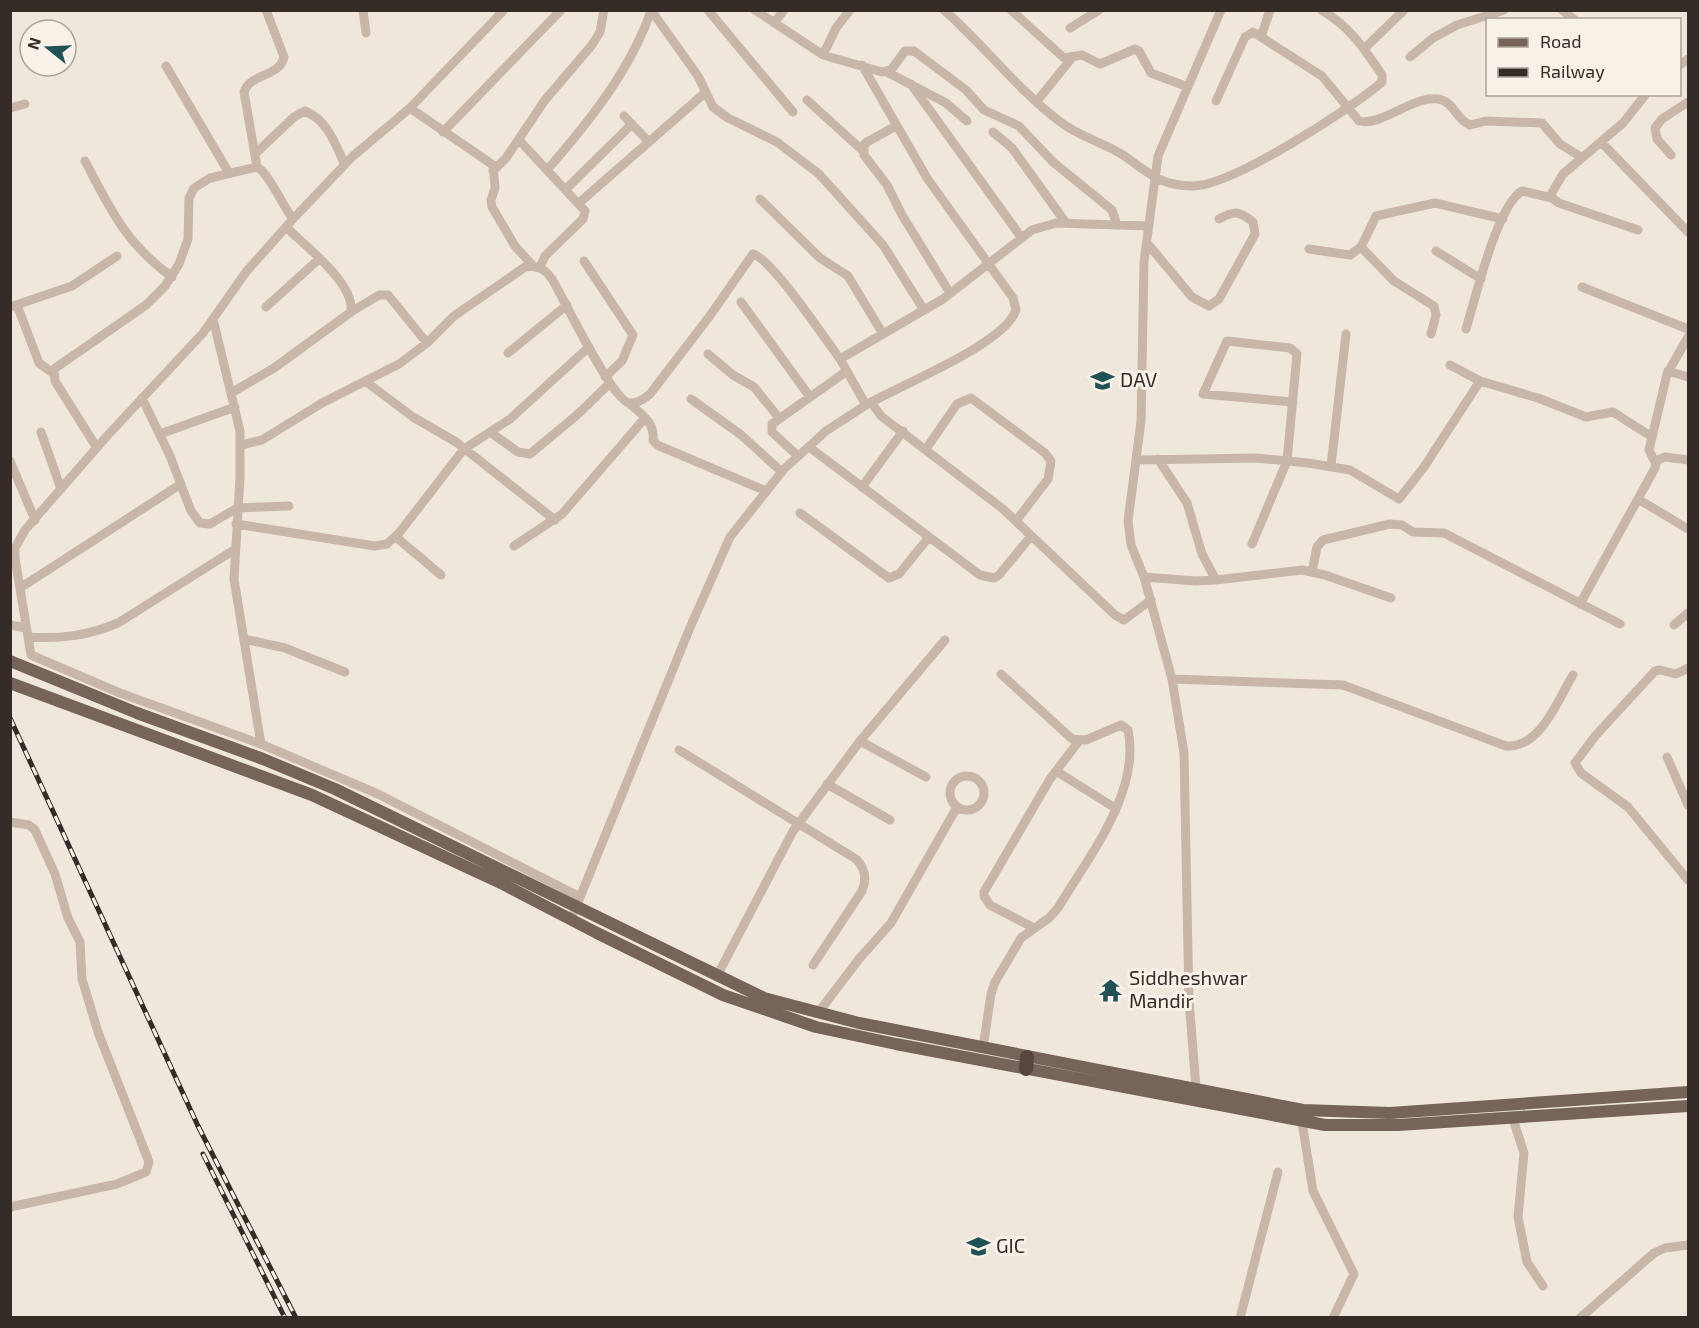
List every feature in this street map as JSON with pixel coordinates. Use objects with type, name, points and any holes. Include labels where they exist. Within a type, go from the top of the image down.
[{"type":"main road","points":[[10,661],[137,713],[263,759],[335,789],[552,894],[578,901],[717,976],[764,998],[818,1013],[983,1048],[1027,1063],[1302,1122],[1367,1126],[1514,1119],[1689,1106]]},
{"type":"main road","points":[[10,683],[312,795],[545,906],[713,990],[782,1017],[896,1044],[1196,1088],[1302,1110],[1378,1113],[1689,1092]]},
{"type":"street","points":[[266,10],[285,57],[279,67],[245,86],[244,98],[257,167],[269,178],[290,223],[319,259],[338,278],[351,305],[351,312]]},
{"type":"street","points":[[363,10],[366,33]]},
{"type":"street","points":[[15,548],[61,489],[213,319],[246,272],[344,163],[410,108],[504,10]]},
{"type":"street","points":[[443,132],[561,10]]},
{"type":"street","points":[[493,171],[519,140],[545,100],[597,38],[604,10]]},
{"type":"street","points":[[708,10],[793,112]]},
{"type":"street","points":[[755,10],[823,55],[887,72],[951,106],[967,121]]},
{"type":"street","points":[[774,23],[784,10]]},
{"type":"street","points":[[823,55],[836,28],[850,10]]},
{"type":"street","points":[[944,10],[1037,101],[1068,128],[1123,155],[1155,180],[1190,186],[1210,183],[1299,139],[1348,106],[1383,78],[1364,49],[1338,21],[1322,10]]},
{"type":"street","points":[[1011,10],[1064,58],[1071,59],[1082,55],[1100,64],[1135,49],[1139,51],[1151,73],[1188,87]]},
{"type":"street","points":[[1070,28],[1099,10]]},
{"type":"street","points":[[1196,1088],[1189,1000],[1184,753],[1172,679],[1151,600],[1128,533],[1138,460],[1147,243],[1158,156],[1221,10]]},
{"type":"street","points":[[1261,37],[1270,10]]},
{"type":"street","points":[[1388,10],[1396,18]]},
{"type":"street","points":[[1364,49],[1404,10]]},
{"type":"street","points":[[547,170],[599,105],[637,46],[651,11]]},
{"type":"street","points":[[651,11],[698,76],[713,107],[777,142],[819,174],[884,244],[924,310]]},
{"type":"street","points":[[1410,57],[1433,38],[1457,25],[1498,12]]},
{"type":"street","points":[[1216,102],[1245,37],[1253,32],[1322,76],[1363,123],[1429,100],[1444,100],[1460,119],[1470,125],[1486,121],[1542,123],[1560,144],[1581,157]]},
{"type":"street","points":[[887,72],[905,51],[914,51],[966,90],[984,110],[1019,126],[1053,162],[1112,210],[1117,225]]},
{"type":"street","points":[[1037,101],[1071,59]]},
{"type":"street","points":[[570,920],[730,537],[782,472],[826,430],[869,403],[972,350],[1006,325],[1014,315],[1016,303],[927,178],[862,65]]},
{"type":"street","points":[[166,66],[229,173]]},
{"type":"street","points":[[911,84],[1022,237]]},
{"type":"street","points":[[579,203],[706,92]]},
{"type":"street","points":[[1552,198],[1552,189],[1556,182],[1581,157],[1623,123],[1644,96]]},
{"type":"street","points":[[807,100],[863,151],[887,185],[902,215],[950,293]]},
{"type":"street","points":[[1671,155],[1657,140],[1655,128],[1662,119],[1689,102]]},
{"type":"street","points":[[10,108],[26,104]]},
{"type":"street","points":[[410,108],[489,162],[493,171],[492,207],[514,246],[552,279],[607,381],[622,400],[629,403],[653,427],[653,440],[657,445],[766,491]]},
{"type":"street","points":[[255,154],[294,117],[305,111],[317,117],[328,129],[344,163]]},
{"type":"street","points":[[624,116],[649,142]]},
{"type":"street","points":[[566,189],[632,124]]},
{"type":"street","points":[[863,151],[867,142],[896,126]]},
{"type":"street","points":[[993,132],[1012,148],[1066,223]]},
{"type":"street","points":[[519,140],[579,203],[585,215],[537,267]]},
{"type":"street","points":[[1601,142],[1689,232]]},
{"type":"street","points":[[85,161],[121,228],[140,250],[172,276]]},
{"type":"street","points":[[52,373],[56,365],[146,305],[160,292],[172,276],[188,239],[190,192],[201,182],[257,167]]},
{"type":"street","points":[[1466,329],[1503,219],[1512,202],[1522,191],[1552,198],[1638,230]]},
{"type":"street","points":[[760,199],[820,258],[848,276],[883,334]]},
{"type":"street","points":[[1309,249],[1346,255],[1361,247],[1373,219],[1393,210],[1439,203],[1503,219]]},
{"type":"street","points":[[1147,243],[1192,297],[1209,306],[1219,299],[1255,234],[1253,222],[1240,212],[1232,212],[1219,219]]},
{"type":"street","points":[[840,359],[950,293],[1032,230],[1056,223],[1149,226]]},
{"type":"street","points":[[1361,247],[1394,281],[1434,306],[1436,315],[1431,334]]},
{"type":"street","points":[[1436,251],[1481,279]]},
{"type":"street","points":[[629,403],[636,402],[650,394],[709,317],[753,254],[759,256],[777,275],[878,414],[903,431],[1016,521],[1120,619],[1129,618],[1151,600]]},
{"type":"street","points":[[97,448],[52,373],[39,363],[14,306],[72,286],[117,256]]},
{"type":"street","points":[[266,307],[319,259]]},
{"type":"street","points":[[490,432],[518,452],[530,454],[577,415],[622,361],[633,335],[584,261]]},
{"type":"street","points":[[241,445],[262,440],[322,402],[399,364],[427,344],[454,316],[525,267],[537,267]]},
{"type":"street","points":[[1582,287],[1689,329]]},
{"type":"street","points":[[231,393],[274,368],[351,312],[384,294],[391,298],[427,344]]},
{"type":"street","points":[[741,302],[810,397]]},
{"type":"street","points":[[508,353],[567,305]]},
{"type":"street","points":[[213,319],[235,407],[241,445],[234,550],[235,597],[261,744]]},
{"type":"street","points":[[1331,466],[1346,334]]},
{"type":"street","points":[[1580,604],[1655,468],[1655,461],[1650,454],[1652,437],[1668,371],[1689,337]]},
{"type":"street","points":[[1252,544],[1287,461],[1293,402],[1297,361],[1295,351],[1227,341],[1203,394],[1293,402]]},
{"type":"street","points":[[236,524],[375,546],[387,544],[396,537],[464,449],[510,419],[590,347]]},
{"type":"street","points":[[708,354],[733,375],[754,387],[779,418]]},
{"type":"street","points":[[1450,365],[1480,381],[1538,398],[1586,417],[1613,412],[1652,437]]},
{"type":"street","points":[[798,456],[770,429],[779,418],[847,371]]},
{"type":"street","points":[[1668,371],[1689,377]]},
{"type":"street","points":[[365,381],[405,411],[443,433],[555,520]]},
{"type":"street","points":[[1138,460],[1287,461],[1331,466],[1358,474],[1400,499],[1424,467],[1480,381]]},
{"type":"street","points":[[142,398],[160,434],[191,511],[200,523],[210,524],[237,508],[289,506]]},
{"type":"street","points":[[926,449],[957,404],[971,398],[1045,453],[1051,461],[1048,479],[1016,521]]},
{"type":"street","points":[[692,399],[740,434],[782,472]]},
{"type":"street","points":[[160,434],[235,407]]},
{"type":"street","points":[[514,546],[555,520],[645,418]]},
{"type":"street","points":[[862,487],[903,431]]},
{"type":"street","points":[[41,432],[61,489]]},
{"type":"street","points":[[809,447],[980,575],[994,578],[999,575],[1031,536]]},
{"type":"street","points":[[1655,461],[1665,457],[1689,460]]},
{"type":"street","points":[[1158,459],[1187,503],[1202,554],[1216,580]]},
{"type":"street","points":[[10,461],[35,520]]},
{"type":"street","points":[[20,588],[181,484]]},
{"type":"street","points":[[1638,499],[1689,529]]},
{"type":"street","points":[[800,513],[889,578],[899,574],[929,537]]},
{"type":"street","points":[[1312,572],[1317,547],[1323,540],[1396,524],[1413,532],[1444,533],[1620,624]]},
{"type":"street","points":[[10,535],[15,548],[31,655],[120,693],[261,744],[378,794],[578,901]]},
{"type":"street","points":[[396,537],[441,575]]},
{"type":"street","points":[[10,625],[27,632],[61,639],[99,631],[118,623],[234,550]]},
{"type":"street","points":[[1144,577],[1195,581],[1295,571],[1312,572],[1391,598]]},
{"type":"street","points":[[1674,625],[1689,613]]},
{"type":"street","points":[[244,639],[285,648],[345,672]]},
{"type":"street","points":[[717,976],[799,823],[860,741],[945,640]]},
{"type":"street","points":[[1689,668],[1676,674],[1660,669],[1655,671],[1596,735],[1575,764],[1581,773],[1638,817],[1689,880]]},
{"type":"street","points":[[983,1048],[995,982],[1021,938],[1049,918],[1058,908],[1115,808],[1129,768],[1131,752],[1128,730],[1121,724],[1086,740],[1079,741],[1065,735],[1001,674]]},
{"type":"street","points":[[1172,679],[1343,685],[1506,746],[1516,747],[1532,740],[1573,675]]},
{"type":"street","points":[[860,741],[926,777]]},
{"type":"street","points":[[1034,928],[990,905],[984,892],[1056,771],[1079,741]]},
{"type":"street","points":[[679,750],[856,859],[865,874],[862,891],[813,965]]},
{"type":"street","points":[[1667,757],[1689,805]]},
{"type":"street","points":[[1056,771],[1115,808]]},
{"type":"street","points":[[827,784],[890,820]]},
{"type":"street","points":[[818,1013],[859,958],[891,923],[957,807]]},
{"type":"street","points":[[10,822],[29,825],[35,830],[55,874],[68,918],[80,942],[82,979],[98,1032],[149,1162],[146,1172],[117,1184],[10,1207]]},
{"type":"street","points":[[1514,1119],[1524,1153],[1518,1217],[1527,1262],[1543,1286]]},
{"type":"street","points":[[1302,1122],[1313,1191],[1354,1274],[1333,1317]]},
{"type":"street","points":[[1240,1317],[1278,1172]]},
{"type":"street","points":[[1580,1317],[1654,1253],[1665,1248],[1689,1245]]},
{"type":"railway","points":[[10,718],[198,1126],[296,1318]]},
{"type":"railway","points":[[203,1154],[285,1318]]},
{"type":"place","name":"DAV","points":[[1102,380]]},
{"type":"place","name":"Siddheshwar Mandir","points":[[1111,990]]},
{"type":"place","name":"GIC","points":[[978,1246]]}]
